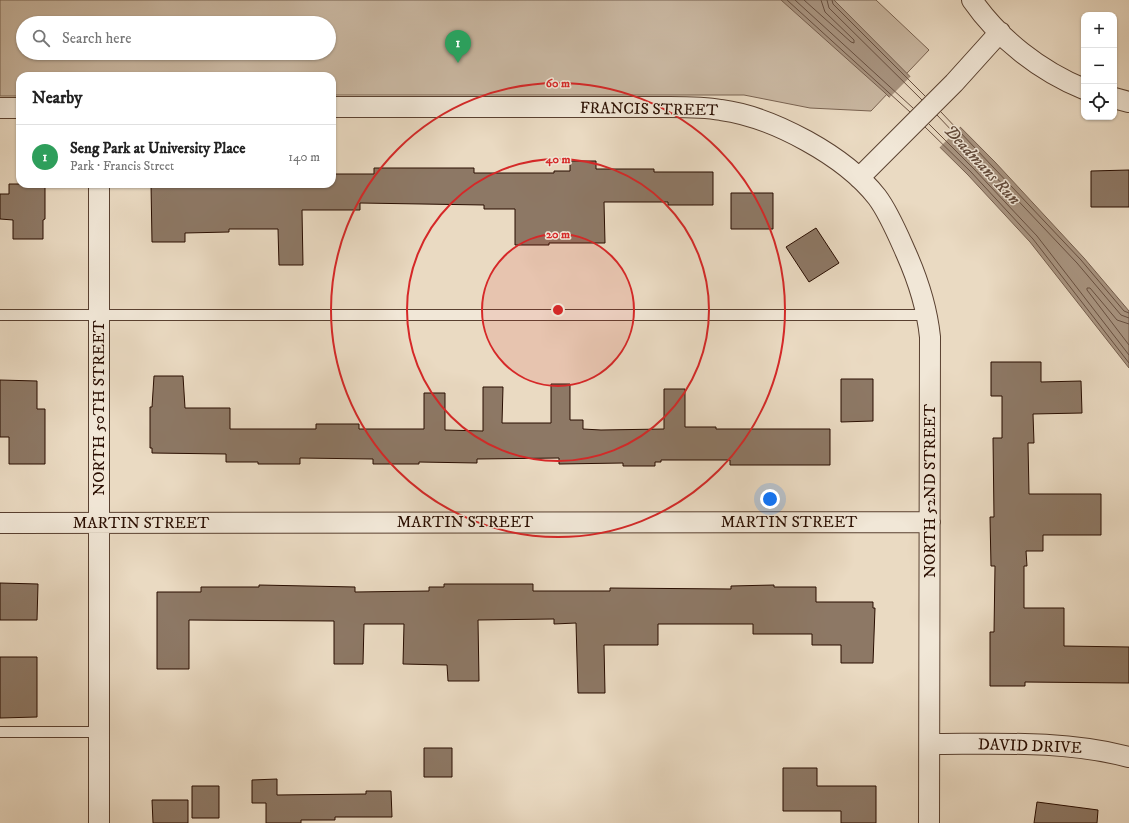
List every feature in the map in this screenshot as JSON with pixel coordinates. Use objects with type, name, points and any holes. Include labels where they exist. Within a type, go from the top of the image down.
[{"type":"street","points":[[972,0],[1000,32],[1039,65],[1081,86]]},
{"type":"street","points":[[859,178],[954,83],[1000,32]]},
{"type":"street","points":[[1117,99],[1129,102]]},
{"type":"street","name":"FRANCIS STREET","points":[[336,107],[670,107],[722,110],[763,121],[797,136],[829,154],[859,178]]},
{"type":"street","points":[[0,108],[16,108]]},
{"type":"street","name":"NORTH 52ND STREET","points":[[859,178],[877,197],[900,240],[921,292],[927,315],[930,337],[929,823]]},
{"type":"street","name":"NORTH 50TH STREET","points":[[99,188],[99,823]]},
{"type":"street","name":"MARTIN STREET","points":[[0,523],[930,522]]},
{"type":"street","name":"DAVID DRIVE","points":[[930,744],[1044,743],[1095,749],[1129,757]]},
{"type":"lane","points":[[0,315],[927,315]]},
{"type":"lane","points":[[0,732],[100,732]]},
{"type":"shaded area","points":[[0,0],[876,0],[929,50],[871,111],[810,108],[744,95],[336,95],[336,72],[16,72],[16,96],[0,96]]},
{"type":"water","name":"Deadmans Run","points":[[781,0],[834,0],[995,162],[1084,258],[1129,311],[1129,368],[1030,242],[968,175],[884,92]]},
{"type":"pier","points":[[913,74],[962,125],[938,149],[888,99]]},
{"type":"building","points":[[570,161],[596,161],[596,169],[654,169],[654,172],[713,172],[713,205],[668,205],[668,202],[604,202],[605,243],[549,243],[549,245],[515,245],[515,209],[484,209],[484,205],[360,203],[360,210],[302,210],[303,265],[279,265],[278,229],[229,229],[229,232],[185,233],[185,242],[152,242],[151,188],[336,188],[336,174],[374,174],[374,168],[474,168],[474,173],[554,173],[554,171],[570,171]]},
{"type":"building","points":[[1129,170],[1129,207],[1091,207],[1091,171]]},
{"type":"building","points":[[9,184],[16,184],[16,188],[45,188],[45,219],[43,220],[43,239],[13,239],[13,220],[0,219],[0,194],[9,194]]},
{"type":"building","points":[[731,193],[773,193],[773,229],[731,229]]},
{"type":"building","points":[[816,228],[839,263],[809,282],[786,247]]},
{"type":"building","points":[[991,362],[1041,362],[1041,382],[1081,381],[1082,413],[1033,414],[1034,443],[1028,443],[1029,494],[1101,494],[1101,535],[1043,535],[1043,551],[1026,551],[1027,566],[1024,566],[1024,608],[1064,608],[1064,646],[1129,647],[1129,683],[1025,682],[1025,686],[990,686],[990,632],[994,632],[995,566],[991,566],[990,517],[994,517],[993,438],[1002,438],[1002,396],[991,396]]},
{"type":"building","points":[[154,376],[183,376],[185,408],[230,408],[230,429],[316,429],[316,424],[359,424],[359,429],[424,429],[424,393],[445,393],[445,430],[483,431],[483,387],[503,387],[502,423],[551,423],[551,384],[570,384],[570,420],[583,420],[583,429],[664,429],[664,389],[685,389],[685,427],[716,427],[716,429],[830,429],[830,465],[730,465],[730,460],[661,460],[661,462],[655,462],[655,466],[623,466],[623,463],[559,464],[559,458],[477,459],[477,463],[419,462],[419,464],[373,464],[373,459],[300,458],[300,464],[258,464],[258,462],[226,462],[226,454],[152,453],[152,448],[150,448],[150,407],[152,407]]},
{"type":"building","points":[[841,379],[873,379],[873,421],[841,422]]},
{"type":"building","points":[[0,380],[37,381],[37,409],[45,409],[45,464],[9,464],[9,437],[0,437]]},
{"type":"building","points":[[0,583],[38,584],[37,620],[0,620]]},
{"type":"building","points":[[444,584],[533,584],[533,591],[610,591],[610,588],[731,589],[731,586],[774,585],[774,587],[816,587],[816,602],[873,602],[873,608],[875,608],[873,663],[841,663],[841,645],[812,645],[812,634],[753,634],[753,624],[658,624],[658,645],[604,645],[605,693],[578,693],[576,623],[554,624],[554,619],[478,620],[479,681],[448,681],[447,665],[403,664],[404,624],[364,624],[363,664],[334,664],[334,621],[189,620],[189,669],[157,669],[157,592],[201,592],[201,587],[259,587],[259,585],[355,587],[355,592],[429,591],[429,587],[444,587]]},
{"type":"building","points":[[0,657],[37,657],[37,717],[0,718]]},
{"type":"building","points":[[424,748],[452,748],[452,777],[424,777]]},
{"type":"building","points":[[783,768],[817,768],[817,786],[876,786],[876,823],[841,823],[841,811],[783,811]]},
{"type":"building","points":[[277,779],[277,795],[366,794],[366,791],[391,791],[392,817],[335,817],[335,820],[301,820],[301,823],[266,823],[266,803],[252,803],[252,780]]},
{"type":"building","points":[[192,786],[219,786],[219,818],[192,818]]},
{"type":"building","points":[[152,800],[188,800],[188,823],[153,823]]},
{"type":"building","points":[[1037,802],[1098,810],[1097,823],[1034,823]]},
{"type":"place","name":"Seng Park at University Place","points":[[458,63]]}]
